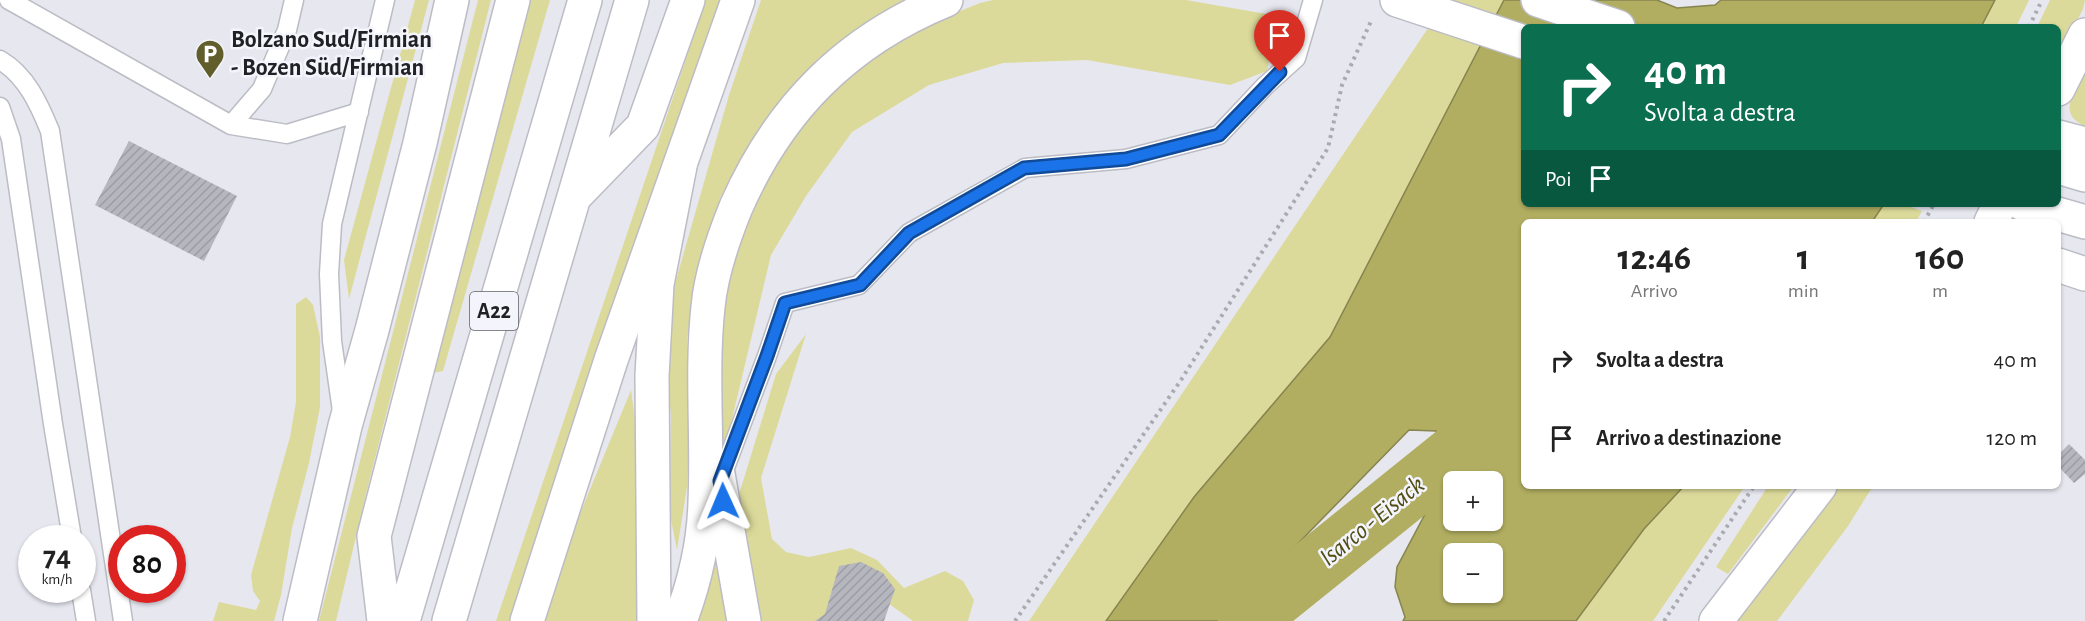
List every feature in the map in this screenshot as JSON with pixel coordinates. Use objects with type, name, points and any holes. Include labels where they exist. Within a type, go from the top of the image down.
[{"type":"main road","points":[[300,621],[345,426],[420,143],[452,0]]},
{"type":"main road","points":[[384,621],[374,536],[513,0]]},
{"type":"main road","name":"A22","points":[[403,621],[585,0]]},
{"type":"main road","name":"A22","points":[[449,621],[632,0]]},
{"type":"main road","points":[[574,196],[643,126],[688,0]]},
{"type":"main road","points":[[527,621],[611,360],[738,0]]},
{"type":"main road","points":[[680,621],[697,563],[705,504],[708,306],[726,230],[768,144],[794,109],[820,80],[886,29],[946,0]]},
{"type":"main road","points":[[1538,0],[1609,24]]},
{"type":"main road","points":[[1385,9],[1521,41]]},
{"type":"main road","points":[[2061,83],[2085,35]]},
{"type":"main road","points":[[2061,138],[2085,144]]},
{"type":"main road","points":[[654,621],[652,376],[657,284],[680,166]]},
{"type":"main road","points":[[2061,168],[2085,175]]},
{"type":"main road","points":[[2033,207],[2085,222]]},
{"type":"main road","points":[[2061,266],[2085,274]]},
{"type":"main road","points":[[706,423],[720,481],[744,621]]},
{"type":"main road","points":[[1716,621],[1818,489]]},
{"type":"lane","points":[[231,125],[262,89],[287,30],[294,0]]},
{"type":"lane","points":[[345,426],[332,341],[329,264],[332,224],[384,9],[370,0]]},
{"type":"lane","points":[[720,481],[785,303],[860,285],[909,233],[1024,168],[1126,159],[1219,135],[1265,86],[1296,58],[1313,0]]},
{"type":"lane","points":[[7,5],[231,125],[287,134],[359,112]]},
{"type":"lane","points":[[0,60],[10,66],[36,96],[50,130],[123,621]]},
{"type":"lane","points":[[0,107],[11,139],[70,525]]},
{"type":"lane","points":[[83,603],[86,621]]},
{"type":"path","points":[[2030,24],[2042,0]]},
{"type":"path","points":[[1015,621],[1181,380],[1328,148],[1342,85],[1385,9]]},
{"type":"path","points":[[1664,621],[1752,489]]},
{"type":"shaded area","points":[[415,0],[429,0],[349,299],[344,260]]},
{"type":"shaded area","points":[[478,0],[491,0],[336,621],[319,621]]},
{"type":"shaded area","points":[[523,0],[550,0],[443,371],[432,373]]},
{"type":"shaded area","points":[[706,0],[727,0],[516,621],[496,621]]},
{"type":"shaded area","points":[[761,0],[916,0],[761,127],[721,196],[696,271],[687,339],[690,422],[687,487],[677,550],[670,515],[671,416],[667,371],[670,301],[729,95]]},
{"type":"shaded area","points":[[993,0],[1186,0],[1278,16],[1267,71],[1230,85],[1087,60],[1003,63],[929,85],[852,132],[806,196],[771,255],[727,440],[723,441],[719,401],[720,316],[731,255],[760,188],[795,134],[847,76],[916,29]]},
{"type":"shaded area","points":[[1447,0],[1504,0],[1330,337],[1194,497],[1106,621],[1029,621]]},
{"type":"shaded area","points":[[1504,0],[1657,0],[1677,8],[1715,5],[1721,0],[1995,0],[1983,24],[1521,24],[1521,207],[1882,207],[1874,219],[1521,219],[1521,489],[1681,489],[1644,529],[1576,621],[1403,621],[1405,617],[1395,587],[1397,567],[1433,499],[1436,431],[1409,430],[1232,611],[1225,621],[1106,621],[1194,497],[1330,337]]},
{"type":"shaded area","points":[[1995,0],[2029,0],[2017,24],[1983,24]]},
{"type":"shaded area","points":[[2050,0],[2085,0],[2083,9],[2061,51],[2061,24],[2038,24]]},
{"type":"shaded area","points":[[2085,72],[2085,126],[2071,115],[2070,102]]},
{"type":"shaded area","points":[[1882,207],[1911,207],[1922,211],[1918,219],[1874,219]]},
{"type":"shaded area","points":[[306,297],[313,305],[320,337],[320,407],[309,463],[292,528],[281,595],[274,621],[213,621],[219,602],[256,610],[260,601],[253,591],[251,575],[290,437],[296,402],[296,304]]},
{"type":"shaded area","points":[[806,334],[761,478],[772,539],[786,552],[809,557],[851,548],[877,560],[904,588],[945,571],[963,581],[974,600],[968,621],[913,621],[857,581],[828,621],[762,621],[737,501],[776,374]]},
{"type":"shaded area","points":[[631,390],[639,449],[638,621],[543,621],[570,538]]},
{"type":"shaded area","points":[[1681,489],[1743,489],[1653,621],[1576,621],[1644,529]]},
{"type":"shaded area","points":[[1766,489],[1792,489],[1728,574],[1716,567]]},
{"type":"shaded area","points":[[1836,489],[1871,489],[1848,526],[1777,621],[1730,621]]},
{"type":"shaded area","points":[[715,565],[722,567],[730,621],[694,621],[709,572]]},
{"type":"building","points":[[129,141],[237,196],[204,261],[95,205]]},
{"type":"building","points":[[2069,444],[2085,460],[2085,474],[2074,483],[2061,469],[2061,452]]},
{"type":"building","points":[[861,562],[883,573],[895,589],[884,621],[815,621],[825,614],[839,566]]},
{"type":"waterway","name":"Isarco - Eisack","points":[[1247,621],[1521,400]]},
{"type":"place","name":"Bolzano Sud/Firmian - Bozen Süd/Firmian","points":[[210,80]]},
{"type":"route","points":[[723,501],[720,481],[785,303],[860,285],[909,233],[1024,168],[1126,159],[1219,135],[1280,72]]}]
